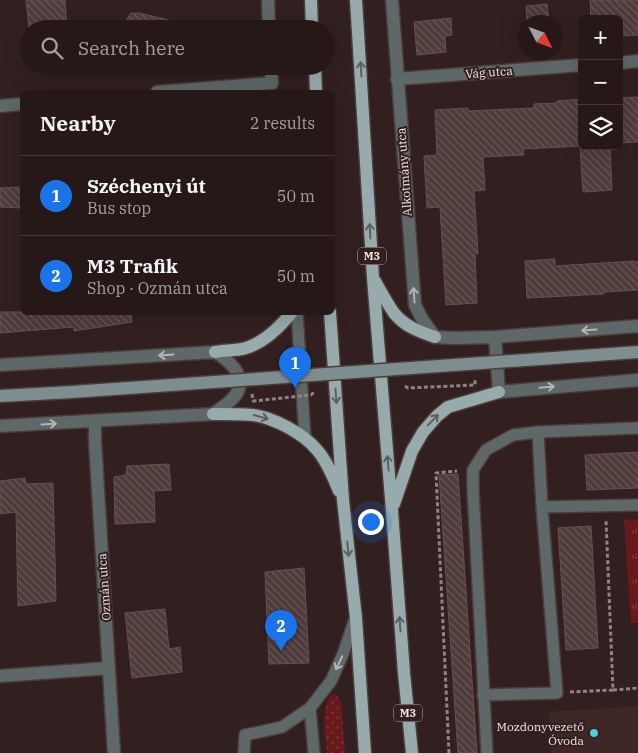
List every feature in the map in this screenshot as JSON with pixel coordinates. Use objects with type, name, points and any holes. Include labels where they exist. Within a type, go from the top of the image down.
[{"type":"main road","points":[[311,0],[312,20]]},
{"type":"main road","name":"M3","points":[[356,0],[373,278],[412,753]]},
{"type":"main road","points":[[315,75],[316,90]]},
{"type":"main road","points":[[373,278],[394,314],[407,325],[435,337]]},
{"type":"main road","points":[[215,352],[246,348],[265,338],[290,315]]},
{"type":"main road","points":[[330,315],[343,500],[356,618],[365,753]]},
{"type":"main road","points":[[392,511],[412,451],[427,427],[448,407],[499,392]]},
{"type":"main road","points":[[213,414],[254,415],[268,419],[305,438],[318,451],[330,470],[343,500]]},
{"type":"street","points":[[268,0],[269,20]]},
{"type":"street","name":"Alkotmány utca","points":[[392,0],[415,306],[422,320],[435,337]]},
{"type":"street","points":[[623,63],[638,61]]},
{"type":"street","name":"Vág utca","points":[[397,79],[578,66]]},
{"type":"street","points":[[183,90],[272,83],[272,75]]},
{"type":"street","points":[[0,106],[20,104]]},
{"type":"street","points":[[435,337],[495,337],[638,326]]},
{"type":"street","points":[[495,337],[499,392],[638,380]]},
{"type":"street","points":[[0,365],[215,352],[233,366],[238,374],[240,383],[238,392],[233,398],[213,414],[0,426]]},
{"type":"street","points":[[0,396],[82,392],[638,352]]},
{"type":"street","name":"Ozmán utca","points":[[95,421],[114,753]]},
{"type":"street","points":[[0,676],[109,668]]},
{"type":"lane","points":[[297,315],[305,438]]},
{"type":"lane","points":[[487,753],[473,470],[486,450],[512,435],[538,432],[638,428]]},
{"type":"lane","points":[[484,695],[557,693],[538,432]]},
{"type":"lane","points":[[542,507],[638,505]]},
{"type":"lane","points":[[244,753],[244,735],[282,727],[310,708],[331,681],[356,618]]},
{"type":"lane","points":[[310,708],[314,753]]},
{"type":"path","points":[[408,388],[475,385],[474,376]]},
{"type":"path","points":[[449,390],[454,384]]},
{"type":"path","points":[[449,753],[436,473],[473,470]]},
{"type":"path","points":[[605,506],[613,690]]},
{"type":"path","points":[[557,693],[638,688]]},
{"type":"shaded area","name":"Mozdonyvezető Óvoda","points":[[638,706],[638,753],[551,753],[549,712]]},
{"type":"green space","points":[[638,519],[638,623],[631,623],[624,520]]},
{"type":"green space","points":[[332,694],[341,701],[345,753],[327,753],[324,715],[328,700]]},
{"type":"building","points":[[26,0],[65,0],[66,20],[28,20]]},
{"type":"building","points":[[590,0],[638,0],[638,35],[623,36],[623,15],[591,15]]},
{"type":"building","points":[[547,4],[548,15],[527,15],[526,6]]},
{"type":"building","points":[[131,13],[139,13],[169,20],[126,20]]},
{"type":"building","points":[[451,18],[452,35],[445,36],[446,52],[417,55],[414,22]]},
{"type":"building","points":[[638,97],[638,142],[623,143],[623,98]]},
{"type":"building","points":[[578,99],[578,146],[523,149],[524,155],[483,157],[485,190],[474,191],[478,254],[475,254],[477,303],[446,305],[440,207],[427,208],[424,156],[437,155],[435,110],[468,108],[468,111],[534,108],[534,104],[557,103],[557,101]]},
{"type":"building","points":[[580,150],[610,150],[612,190],[583,192]]},
{"type":"building","points":[[20,187],[20,208],[0,207],[0,188]]},
{"type":"building","points":[[555,259],[555,266],[638,262],[638,290],[604,292],[604,294],[527,298],[525,261]]},
{"type":"building","points":[[0,312],[20,312],[20,315],[131,315],[132,322],[74,331],[74,327],[0,333]]},
{"type":"building","points":[[638,452],[638,488],[587,490],[585,455]]},
{"type":"building","points":[[169,464],[171,490],[154,491],[155,522],[115,524],[114,477],[126,475],[127,466]]},
{"type":"building","points":[[458,474],[477,753],[458,753],[439,475]]},
{"type":"building","points":[[25,478],[26,484],[53,483],[56,601],[18,606],[16,512],[0,514],[0,481]]},
{"type":"building","points":[[591,526],[598,648],[566,650],[558,528]]},
{"type":"building","points":[[304,568],[309,663],[269,664],[265,572]]},
{"type":"building","points":[[165,609],[169,649],[180,647],[182,672],[132,678],[125,613]]},
{"type":"place","name":"Széchenyi út","points":[[295,388]]},
{"type":"place","name":"M3 Trafik","points":[[281,651]]},
{"type":"place","name":"Mozdonyvezető Óvoda","points":[[594,733]]}]
